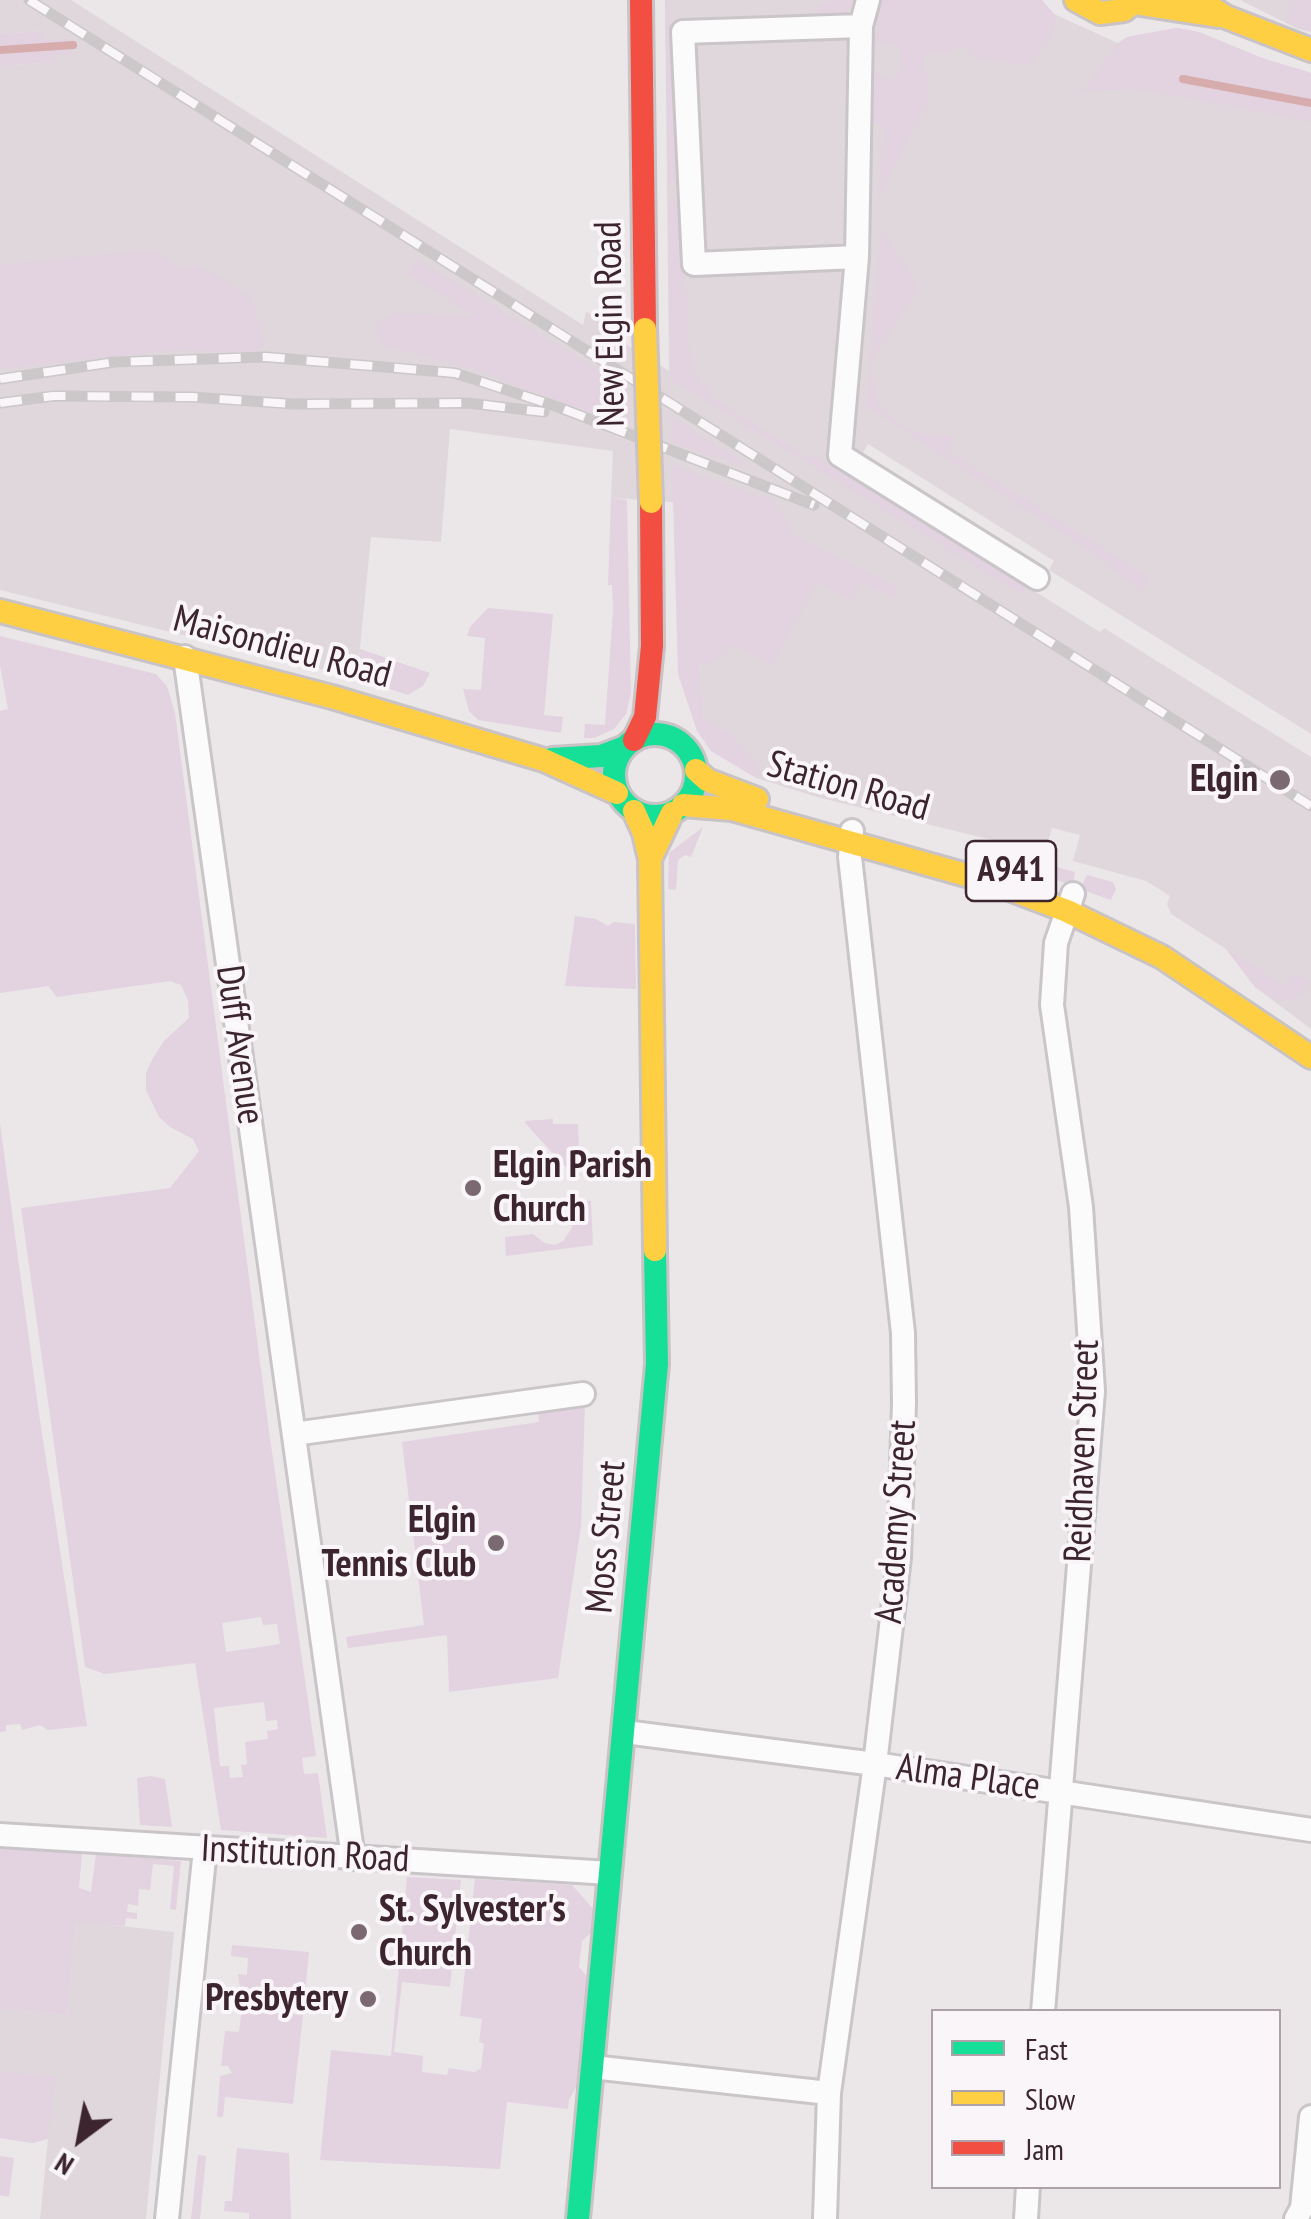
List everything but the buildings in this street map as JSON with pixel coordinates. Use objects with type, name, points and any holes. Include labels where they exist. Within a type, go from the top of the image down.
[{"type":"street","name":"New Elgin Road","points":[[630,743],[645,717],[652,646],[642,0]]},
{"type":"street","points":[[868,0],[861,26],[857,257],[840,456],[1037,578]]},
{"type":"street","points":[[1076,0],[1100,14],[1124,10],[1135,2],[1226,17]]},
{"type":"street","points":[[1199,0],[1226,17],[1311,50]]},
{"type":"street","points":[[857,257],[694,264],[683,32],[861,26]]},
{"type":"street","name":"Maisondieu Road","points":[[0,612],[184,657],[544,760],[617,793]]},
{"type":"street","name":"New Elgin Road","points":[[652,646],[659,690],[682,744]]},
{"type":"street","name":"Duff Avenue","points":[[184,657],[353,1858]]},
{"type":"street","points":[[654,734],[682,744],[696,770],[696,783],[678,809],[660,817],[634,811],[617,793],[613,774],[630,743],[654,734]]},
{"type":"street","name":"Maisondieu Road","points":[[544,760],[600,756],[630,743]]},
{"type":"street","name":"Station Road","points":[[696,770],[735,792],[851,833],[991,882],[1070,902],[1162,957],[1311,1057]]},
{"type":"street","name":"Station Road","points":[[678,809],[732,809],[851,833]]},
{"type":"street","name":"Moss Street","points":[[650,859],[678,809]]},
{"type":"street","name":"Moss Street","points":[[578,2219],[657,1364],[650,859],[634,811]]},
{"type":"street","name":"Academy Street","points":[[825,2219],[829,2093],[876,1764],[899,1558],[904,1333],[851,833]]},
{"type":"street","name":"Reidhaven Street","points":[[1043,2009],[1093,1391],[1081,1207],[1052,1004],[1052,964],[1070,902]]},
{"type":"street","points":[[294,1434],[584,1394]]},
{"type":"street","name":"Alma Place","points":[[625,1732],[876,1764],[1311,1830]]},
{"type":"street","name":"Institution Road","points":[[0,1835],[610,1873]]},
{"type":"street","points":[[167,2219],[205,1849]]},
{"type":"street","points":[[592,2067],[829,2093]]},
{"type":"street","points":[[1302,2215],[1311,2117]]},
{"type":"street","points":[[1026,2219],[1028,2189]]},
{"type":"shaded area","points":[[0,0],[71,0],[583,325],[586,312],[622,326],[622,342],[669,371],[665,0],[1042,0],[1054,14],[1118,43],[1127,37],[1177,28],[1199,32],[1311,73],[1311,734],[1049,570],[1054,561],[868,444],[850,476],[1100,632],[1104,628],[1311,757],[1311,1029],[1255,987],[1226,949],[1171,914],[1167,904],[1170,896],[1146,881],[1073,861],[1080,835],[1052,828],[1045,853],[817,797],[756,778],[758,771],[726,731],[704,720],[673,502],[611,498],[613,451],[450,429],[441,542],[371,537],[357,678],[0,590],[0,66],[53,62],[53,55],[73,40],[48,40],[41,31],[0,34]]},
{"type":"shaded area","points":[[665,0],[669,0],[679,183],[668,183]]},
{"type":"shaded area","points":[[855,0],[846,13],[834,19],[818,18],[817,5]]},
{"type":"shaded area","points":[[881,0],[1042,0],[1054,14],[1055,22],[1052,35],[1030,65],[974,58],[974,50],[953,47],[952,54],[924,52],[929,102],[879,195],[884,125],[874,123],[873,72],[889,80],[897,77],[901,65],[899,45],[875,43]]},
{"type":"shaded area","points":[[1240,0],[1311,0],[1311,32],[1298,29]]},
{"type":"shaded area","points":[[1291,0],[1311,0],[1311,32],[1285,22]]},
{"type":"shaded area","points":[[1177,28],[1199,32],[1311,73],[1311,122],[1175,95],[1129,89],[1082,91],[1127,37]]},
{"type":"shaded area","points":[[41,31],[48,40],[73,39],[73,55],[54,55],[53,62],[0,66],[0,34]]},
{"type":"shaded area","points":[[680,201],[691,370],[716,400],[807,457],[818,457],[1026,586],[1021,594],[671,379],[668,202]]},
{"type":"shaded area","points":[[881,228],[911,274],[916,291],[873,360],[878,402],[889,416],[909,430],[955,436],[947,451],[1149,577],[1141,591],[1084,547],[866,406]]},
{"type":"shaded area","points":[[152,250],[180,268],[198,267],[217,276],[253,300],[264,344],[248,353],[176,350],[0,368],[0,265]]},
{"type":"shaded area","points":[[417,260],[623,385],[625,426],[471,368],[380,345],[376,328],[391,313],[475,316],[407,274]]},
{"type":"shaded area","points":[[671,417],[753,468],[672,443]]},
{"type":"shaded area","points":[[672,465],[775,502],[792,535],[896,587],[895,599],[862,582],[852,600],[817,582],[773,666],[732,644],[715,662],[699,664],[704,719],[726,731],[746,750],[759,771],[756,778],[711,751],[697,731],[678,674]]},
{"type":"shaded area","points":[[611,498],[627,500],[631,693],[626,714],[614,729],[584,738],[585,724],[605,725],[613,610],[612,585],[608,585]]},
{"type":"shaded area","points":[[488,608],[553,614],[544,715],[563,717],[561,733],[478,720],[469,711],[463,689],[481,690],[485,638],[467,636]]},
{"type":"shaded area","points":[[0,636],[156,674],[167,686],[175,713],[316,1756],[302,1758],[304,1774],[318,1773],[327,1838],[221,1830],[195,1663],[105,1674],[85,1667],[21,1208],[170,1188],[199,1151],[193,1139],[159,1117],[146,1090],[146,1073],[164,1041],[189,1018],[188,1000],[181,985],[170,981],[57,997],[48,986],[0,993],[0,711],[8,709],[0,666]],"holes":[[[261,1617],[263,1625],[277,1624],[280,1644],[226,1652],[222,1623]],[[264,1702],[266,1721],[277,1720],[278,1729],[267,1731],[268,1739],[245,1742],[247,1764],[241,1765],[243,1777],[230,1778],[229,1766],[220,1766],[214,1708]]]},
{"type":"shaded area","points":[[360,649],[430,673],[423,686],[408,695],[357,678]]},
{"type":"shaded area","points":[[703,827],[691,857],[685,855],[678,860],[676,890],[668,889],[669,853]]},
{"type":"shaded area","points":[[975,845],[1075,872],[1073,886],[981,852]]},
{"type":"shaded area","points":[[1087,875],[1113,882],[1116,889],[1111,900],[1080,889]]},
{"type":"shaded area","points":[[575,916],[596,919],[608,926],[614,922],[635,924],[636,989],[565,986]]},
{"type":"shaded area","points":[[1226,949],[1286,986],[1295,972],[1311,982],[1296,998],[1279,1001],[1255,987]]},
{"type":"shaded area","points":[[553,1119],[553,1124],[578,1124],[580,1176],[574,1176],[525,1123]]},
{"type":"shaded area","points":[[0,1123],[87,1726],[48,1730],[40,1725],[22,1730],[20,1724],[6,1725],[6,1731],[0,1732]]},
{"type":"shaded area","points":[[573,1201],[591,1201],[593,1245],[506,1256],[505,1237],[533,1234],[545,1243],[555,1245],[563,1241],[572,1228]]},
{"type":"shaded area","name":"Elgin Tennis Club","points":[[585,1404],[581,1526],[558,1678],[449,1692],[447,1635],[348,1648],[346,1637],[424,1625],[402,1442],[539,1422],[538,1408]]},
{"type":"shaded area","points":[[137,1778],[165,1779],[172,1827],[140,1825]]},
{"type":"shaded area","points":[[0,1848],[82,1853],[79,1888],[91,1892],[96,1854],[181,1861],[176,1910],[170,1909],[174,1866],[153,1864],[150,1890],[139,1889],[138,1906],[128,1904],[127,1912],[137,1913],[137,1919],[126,1918],[125,1926],[76,1922],[67,2015],[0,2009]]},
{"type":"shaded area","points":[[407,1877],[461,1880],[450,1987],[402,1982],[394,2052],[423,2056],[422,2072],[447,2075],[449,2068],[475,2072],[481,2068],[482,2019],[460,2016],[475,1879],[572,1885],[595,1911],[592,1932],[582,1941],[579,1967],[588,1978],[578,2084],[568,2109],[507,2102],[500,2169],[320,2160],[331,2050],[391,2056]]},
{"type":"shaded area","points":[[76,1921],[174,1932],[146,2219],[40,2219],[48,2139],[33,2143],[0,2138],[0,2009],[67,2015]]},
{"type":"shaded area","points":[[232,1945],[309,1952],[304,2000],[241,1994],[238,1974],[247,1975],[248,1958],[231,1956]]},
{"type":"shaded area","points":[[242,2009],[303,2015],[293,2104],[225,2097],[223,2117],[217,2117],[220,2076],[232,2073],[228,2066],[221,2066],[225,2031],[239,2032]]},
{"type":"shaded area","points":[[0,2072],[55,2077],[48,2138],[33,2143],[0,2138]]},
{"type":"shaded area","points":[[237,2148],[289,2153],[291,2219],[249,2219],[249,2213],[224,2211],[225,2201],[232,2201]]},
{"type":"shaded area","points":[[198,2155],[206,2156],[200,2219],[191,2219]]},
{"type":"shaded area","points":[[0,2156],[14,2158],[9,2197],[0,2195]]},
{"type":"waterway","points":[[0,50],[73,45]]},
{"type":"waterway","points":[[1183,79],[1311,103]]},
{"type":"railway","points":[[29,0],[1311,806]]},
{"type":"railway","points":[[0,379],[115,362],[266,357],[455,373],[558,407],[814,505]]},
{"type":"railway","points":[[0,403],[53,396],[192,397],[294,404],[468,403],[544,412]]},
{"type":"traffic: fast","points":[[655,734],[671,737],[684,746],[693,759],[696,775],[693,791],[684,804],[671,813],[655,816],[639,813],[626,804],[617,791],[614,775],[617,759],[626,746],[639,737],[655,734]]},
{"type":"traffic: fast","points":[[552,759],[601,756],[625,747]]},
{"type":"traffic: fast","points":[[578,2219],[657,1364],[655,1250]]},
{"type":"traffic: slow","points":[[1076,0],[1100,13],[1124,10],[1136,0]]},
{"type":"traffic: slow","points":[[1199,0],[1226,17],[1311,50]]},
{"type":"traffic: slow","points":[[1134,3],[1218,16]]},
{"type":"traffic: slow","points":[[645,329],[651,502]]},
{"type":"traffic: slow","points":[[0,611],[332,697],[544,760],[617,793]]},
{"type":"traffic: slow","points":[[696,770],[707,780],[757,799]]},
{"type":"traffic: slow","points":[[683,805],[732,809],[991,882],[1067,911],[1162,957],[1311,1057]]},
{"type":"traffic: slow","points":[[634,811],[650,859],[655,1250]]},
{"type":"traffic: slow","points":[[650,859],[672,813]]},
{"type":"traffic: jam","points":[[641,0],[645,329]]},
{"type":"traffic: jam","points":[[634,740],[645,717],[652,646],[651,502]]},
{"type":"place","name":"Elgin","points":[[1280,780]]},
{"type":"place","name":"Elgin Parish Church","points":[[473,1188]]},
{"type":"place","name":"Elgin Tennis Club","points":[[496,1543]]},
{"type":"place","name":"St. Sylvester's Church","points":[[359,1932]]},
{"type":"place","name":"Presbytery","points":[[368,1999]]}]
